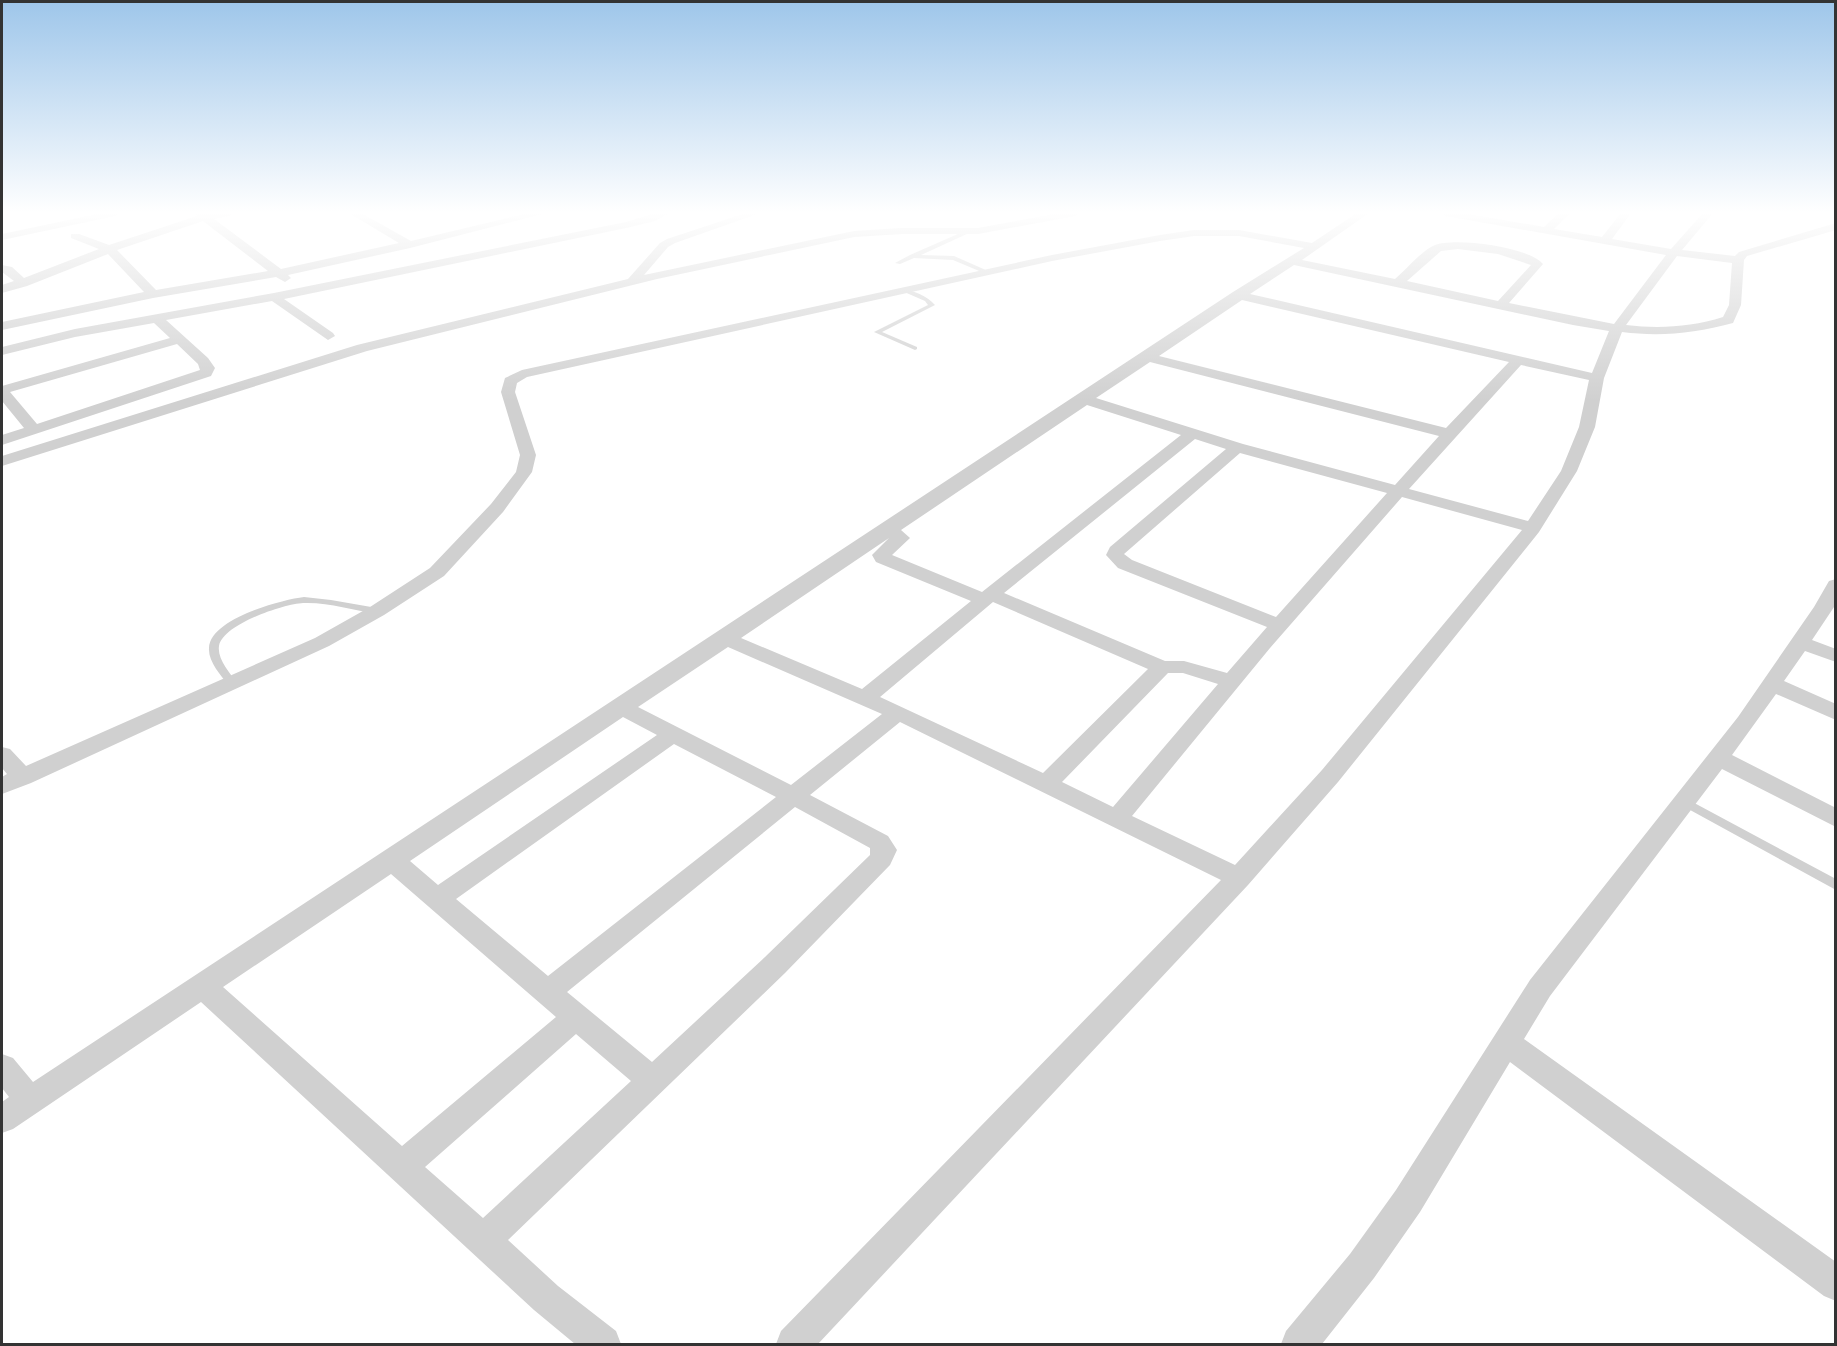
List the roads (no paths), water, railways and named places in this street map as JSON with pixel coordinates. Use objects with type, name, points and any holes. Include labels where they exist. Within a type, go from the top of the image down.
[{"type":"street","points":[[15,276],[23,283]]},
{"type":"street","points":[[6,291],[41,276]]},
{"type":"street","points":[[135,276],[153,294]]},
{"type":"street","points":[[2,326],[29,314],[276,276]]},
{"type":"street","points":[[282,276],[298,289]]},
{"type":"street","points":[[2,351],[75,333],[274,297],[298,289],[366,276]]},
{"type":"street","points":[[632,281],[637,276]]},
{"type":"street","points":[[2,461],[362,348],[656,276]]},
{"type":"street","points":[[2,786],[322,642],[377,611],[437,572],[497,508],[524,472],[528,455],[508,392],[510,381],[522,374],[970,276]]},
{"type":"street","points":[[2,1119],[1267,276]]},
{"type":"street","points":[[1363,276],[1617,328],[1685,330],[1711,327],[1728,320],[1735,305],[1737,276]]},
{"type":"street","points":[[1398,283],[1406,276]]},
{"type":"street","points":[[1501,304],[1528,276]]},
{"type":"street","points":[[794,1344],[1239,878],[1330,776],[1533,528],[1569,471],[1587,427],[1597,378],[1617,328],[1655,276]]},
{"type":"street","points":[[1237,295],[1597,378]]},
{"type":"street","points":[[274,297],[328,336]]},
{"type":"street","points":[[2,440],[206,373],[208,368],[203,361],[156,318]]},
{"type":"street","points":[[34,430],[2,391],[178,340]]},
{"type":"street","points":[[1148,357],[1449,434]]},
{"type":"street","points":[[1117,818],[1280,625],[1449,434],[1517,361]]},
{"type":"street","points":[[1083,399],[1192,434],[1533,528]]},
{"type":"street","points":[[865,698],[1192,434]]},
{"type":"street","points":[[1238,447],[1116,551],[1115,555],[1125,564],[1280,625]]},
{"type":"street","points":[[887,529],[901,538],[881,555],[882,558],[988,597],[1162,667],[1184,667],[1232,681]]},
{"type":"street","points":[[1299,1344],[1362,1266],[1408,1201],[1540,988],[1719,759],[1773,684],[1836,585]]},
{"type":"street","points":[[724,638],[898,712],[1239,878]]},
{"type":"street","points":[[1800,642],[1836,656]]},
{"type":"street","points":[[1046,784],[1162,667]]},
{"type":"street","points":[[1773,684],[1836,713]]},
{"type":"street","points":[[483,1241],[775,965],[881,859],[884,850],[879,842],[621,707]]},
{"type":"street","points":[[547,992],[795,797],[898,712]]},
{"type":"street","points":[[437,899],[673,734]]},
{"type":"street","points":[[2,754],[23,777]]},
{"type":"street","points":[[1719,759],[1836,819]]},
{"type":"street","points":[[391,859],[652,1081]]},
{"type":"street","points":[[201,985],[546,1299],[603,1344]]},
{"type":"street","points":[[401,1167],[576,1017]]},
{"type":"street","points":[[1506,1043],[1836,1284]]},
{"type":"street","points":[[2,1067],[30,1100]]},
{"type":"lane","points":[[904,291],[927,300],[932,305],[877,332],[915,348]]},
{"type":"lane","points":[[232,682],[220,665],[214,650],[214,643],[219,635],[229,628],[265,609],[303,600],[377,611]]},
{"type":"lane","points":[[1685,802],[1836,885]]}]
